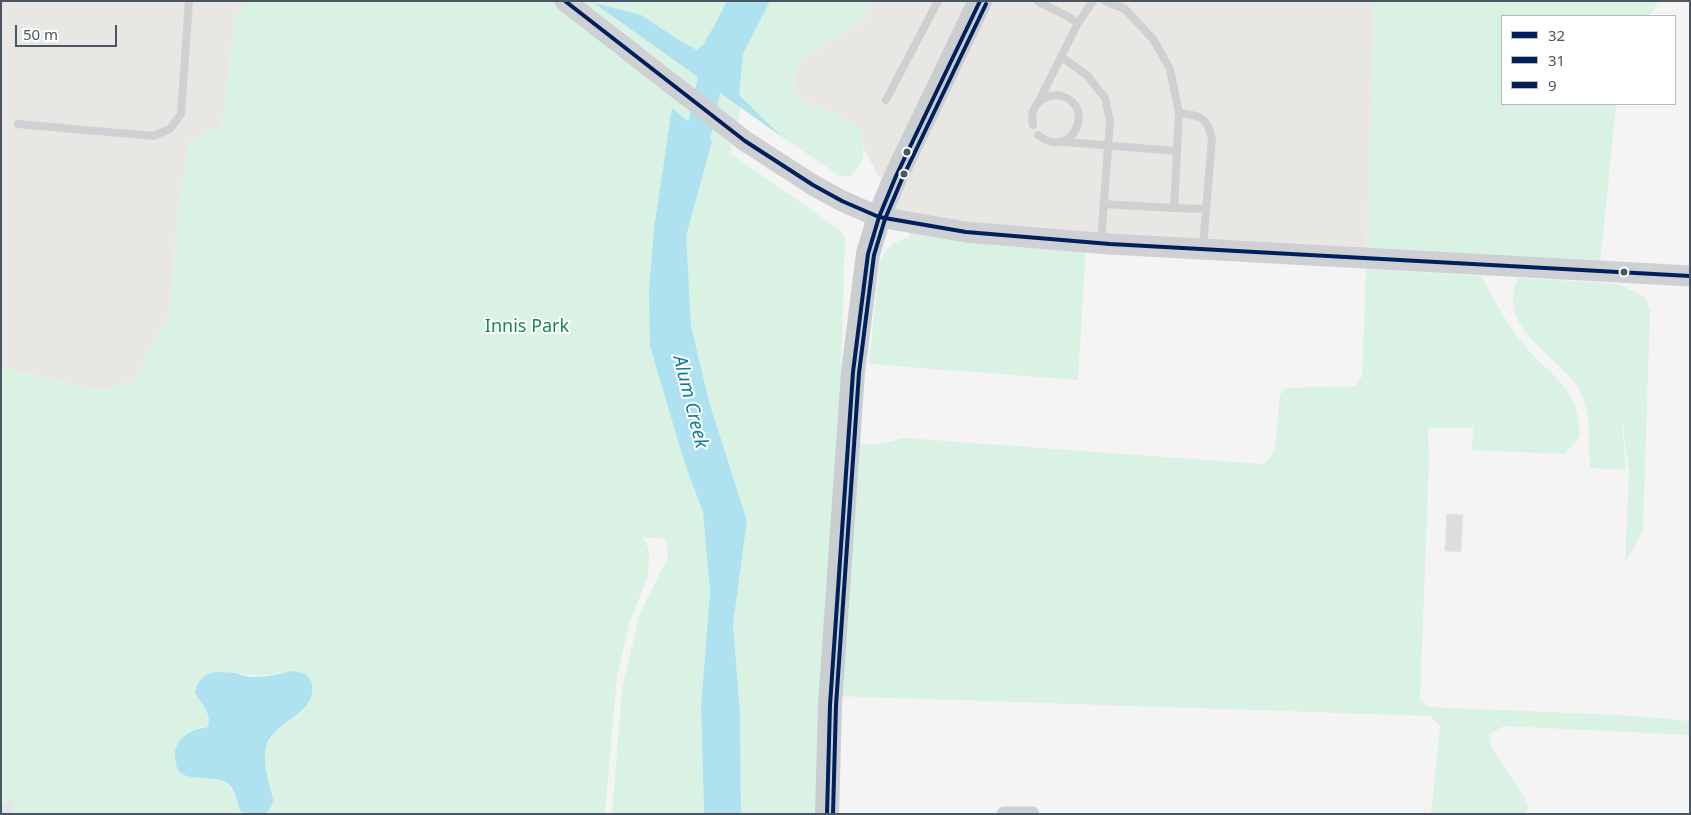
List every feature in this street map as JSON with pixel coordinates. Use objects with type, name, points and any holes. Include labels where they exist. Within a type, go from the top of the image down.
[{"type":"main road","points":[[565,1],[745,140],[792,172],[842,202],[879,217],[966,232],[1101,243],[1690,276]]},
{"type":"main road","points":[[827,814],[830,705],[853,372],[868,254],[879,217],[896,176],[980,1]]},
{"type":"street","points":[[1004,814],[1032,814]]},
{"type":"lane","points":[[18,124],[153,136],[170,129],[181,114],[189,1]]},
{"type":"lane","points":[[886,100],[938,1]]},
{"type":"lane","points":[[1038,1],[1078,23]]},
{"type":"lane","points":[[1033,125],[1032,116],[1034,109],[1078,23],[1093,1]]},
{"type":"lane","points":[[1105,1],[1126,5],[1153,39],[1170,69],[1179,112],[1174,208]]},
{"type":"lane","points":[[1061,57],[1087,75],[1105,98],[1110,120],[1101,243]]},
{"type":"lane","points":[[1038,102],[1044,98],[1060,96],[1067,98],[1073,103],[1079,118],[1078,126],[1075,132],[1062,142]]},
{"type":"lane","points":[[1179,112],[1200,116],[1209,128],[1212,139],[1203,249]]},
{"type":"lane","points":[[1038,135],[1054,143],[1062,142],[1177,151]]},
{"type":"lane","points":[[1104,204],[1206,209]]},
{"type":"shaded area","points":[[1,1],[249,1],[235,15],[222,127],[178,209],[170,312],[133,381],[101,390],[14,371],[1,362]]},
{"type":"shaded area","points":[[874,1],[1372,1],[1374,14],[1366,256],[1086,247],[911,236],[864,149],[861,132],[841,116],[804,101],[793,92],[794,73],[804,57],[863,21]]},
{"type":"shaded area","points":[[14,796],[12,814],[1,814],[1,805]]},
{"type":"green space","name":"Innis Park","points":[[249,1],[874,1],[863,21],[804,57],[794,73],[793,92],[804,101],[841,116],[861,132],[863,145],[862,161],[851,176],[840,176],[782,137],[743,100],[730,153],[840,230],[845,238],[839,452],[820,814],[741,814],[740,712],[733,624],[747,521],[720,440],[706,543],[710,592],[701,706],[704,814],[612,814],[622,689],[639,616],[668,557],[666,539],[643,537],[649,550],[648,576],[630,621],[617,675],[605,814],[266,814],[270,808],[264,756],[268,743],[274,733],[299,713],[309,702],[313,689],[293,671],[263,676],[233,672],[195,693],[206,709],[209,718],[208,727],[200,728],[207,778],[227,784],[233,792],[240,811],[246,814],[12,814],[14,797],[1,805],[1,362],[14,371],[101,390],[133,381],[170,312],[178,209],[189,140],[222,126],[235,15]]},
{"type":"green space","points":[[1372,1],[1659,1],[1650,15],[1501,15],[1501,105],[1616,105],[1600,265],[1366,249],[1374,14]]},
{"type":"green space","points":[[911,236],[1086,247],[1078,380],[869,364],[880,261],[892,245]]},
{"type":"green space","points":[[1366,269],[1481,276],[1515,333],[1561,382],[1574,404],[1578,418],[1580,436],[1565,454],[1472,450],[1473,428],[1428,428],[1429,462],[1420,699],[1429,707],[1619,715],[1690,721],[1690,735],[1504,726],[1489,734],[1492,748],[1526,800],[1529,808],[1523,814],[1431,814],[1440,726],[1430,716],[837,696],[855,444],[879,444],[905,438],[1261,464],[1270,459],[1275,447],[1280,395],[1285,388],[1356,386],[1362,376]]},
{"type":"green space","points":[[1520,278],[1621,285],[1646,298],[1650,312],[1643,530],[1625,564],[1629,470],[1621,413],[1626,470],[1590,468],[1589,427],[1583,397],[1571,378],[1536,344],[1518,320],[1513,306],[1516,283]]},
{"type":"water","points":[[727,1],[770,1],[743,54],[739,95],[782,137],[594,3],[641,15],[697,50],[706,42]]},
{"type":"water","points":[[672,108],[712,141],[686,236],[691,326],[709,402],[747,521],[733,624],[740,712],[741,814],[704,814],[701,706],[710,592],[703,512],[685,464],[650,346],[649,290],[654,229]]},
{"type":"water","points":[[293,671],[301,672],[308,676],[311,681],[312,691],[310,700],[304,708],[279,729],[267,744],[266,766],[273,800],[272,806],[266,814],[246,814],[240,811],[234,792],[227,783],[215,779],[191,777],[179,771],[176,764],[175,751],[180,740],[195,730],[208,727],[209,718],[195,693],[197,686],[204,677],[214,672],[234,673],[253,677]]},
{"type":"building","points":[[1447,514],[1463,515],[1461,552],[1445,551]]},
{"type":"waterway","name":"Alum Creek","points":[[692,164],[718,43],[747,1]]},
{"type":"transit line","name":"32","points":[[565,1],[745,141],[813,185],[842,201],[879,217],[966,232],[1110,244],[1690,276]]},
{"type":"transit line","name":"31","points":[[827,814],[830,705],[853,372],[868,254],[879,217],[896,176],[980,1]]},
{"type":"transit line","name":"9","points":[[833,814],[836,705],[859,373],[874,255],[885,219],[902,179],[986,4]]}]
